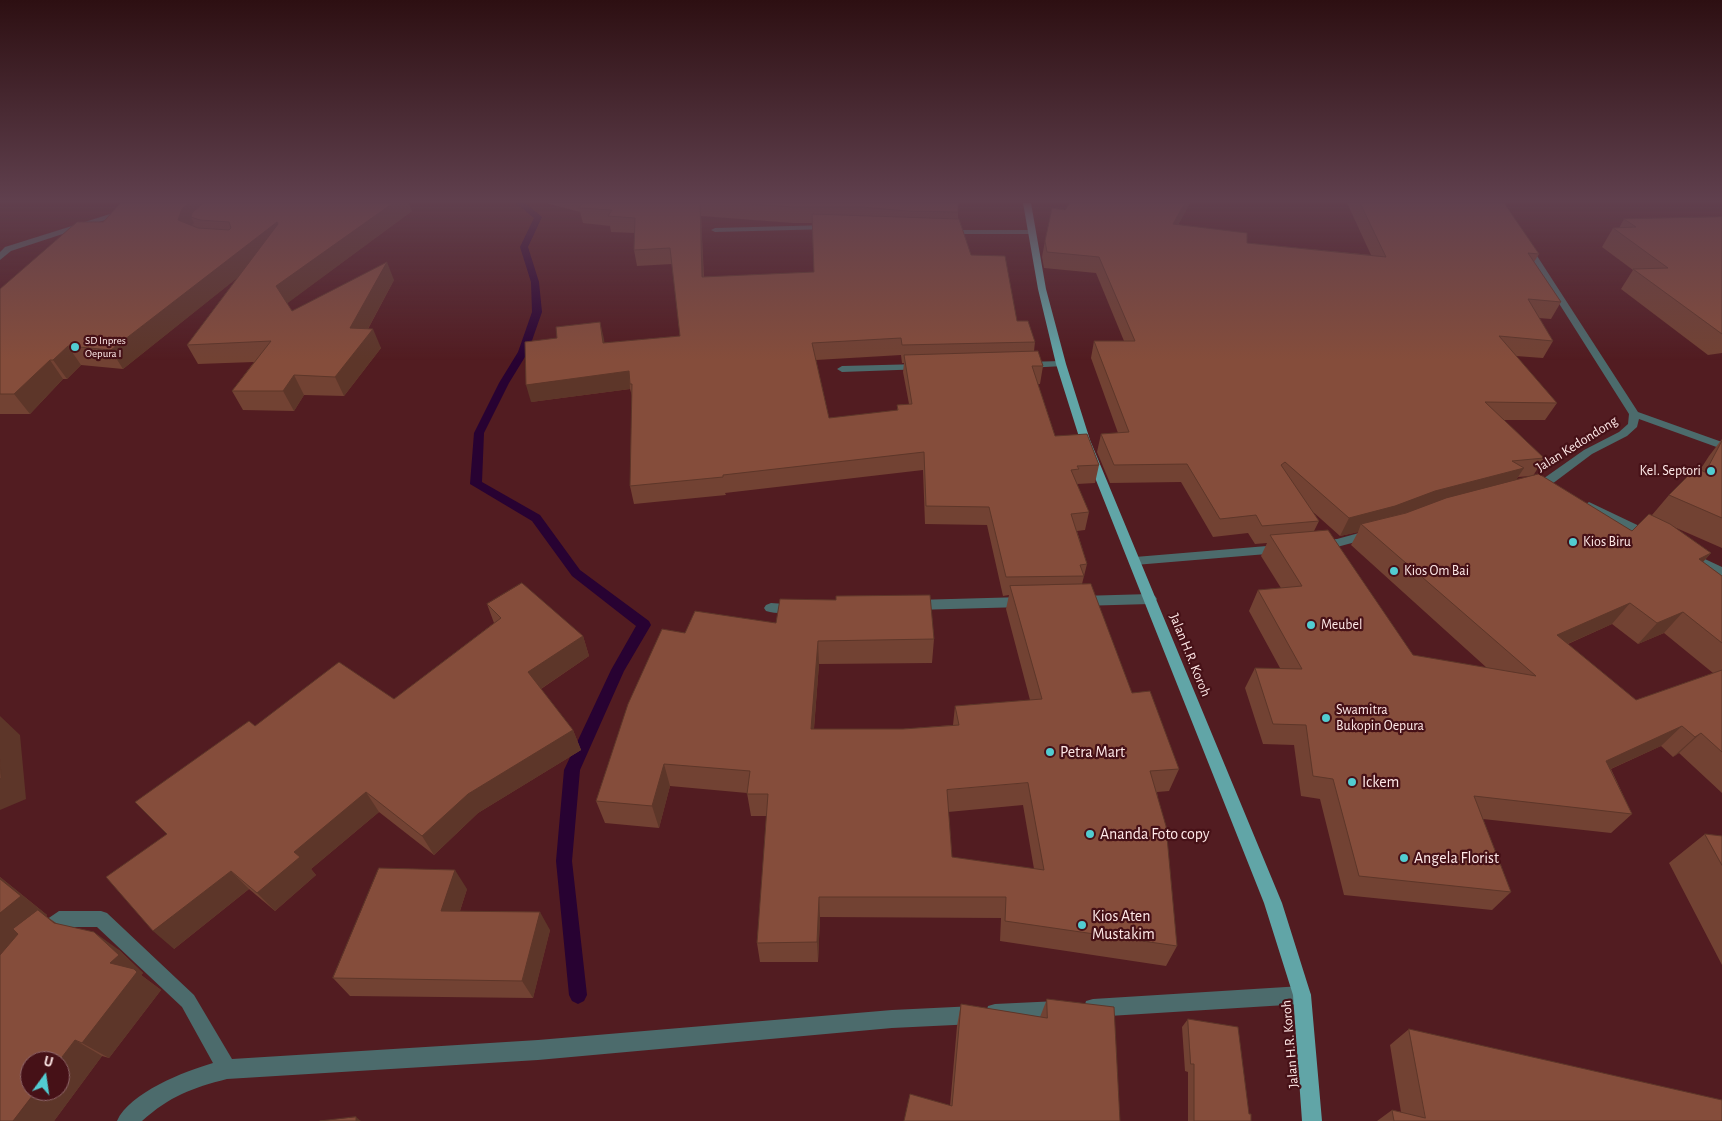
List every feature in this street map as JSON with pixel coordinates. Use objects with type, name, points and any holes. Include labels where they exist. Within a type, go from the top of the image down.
[{"type":"main road","name":"Jalan H.R. Koroh","points":[[1036,255],[1042,290],[1061,364],[1085,440],[1273,903],[1302,996],[1312,1121]]},
{"type":"street","name":"Jalan Kedondong","points":[[1525,489],[1549,486],[1588,452],[1623,434],[1633,425],[1634,414],[1533,255]]},
{"type":"street","points":[[1011,365],[1061,364]]},
{"type":"street","points":[[842,369],[932,367]]},
{"type":"street","points":[[1634,414],[1722,446]]},
{"type":"street","points":[[1580,502],[1660,541]]},
{"type":"street","points":[[1311,546],[1337,543],[1381,531]]},
{"type":"street","points":[[1135,561],[1294,548]]},
{"type":"street","points":[[1678,550],[1722,572]]},
{"type":"street","points":[[1070,601],[1150,599]]},
{"type":"street","points":[[901,605],[1040,602]]},
{"type":"street","points":[[771,608],[811,607]]},
{"type":"street","points":[[30,943],[59,919],[101,919],[188,1002],[227,1069]]},
{"type":"street","points":[[127,1121],[153,1098],[194,1078],[227,1069],[538,1050],[892,1020],[1302,996]]},
{"type":"building","points":[[39,255],[234,255],[111,350],[68,346],[14,394],[0,394],[0,289]]},
{"type":"building","points":[[254,255],[319,255],[276,286],[292,311],[387,262],[350,328],[373,329],[335,377],[294,375],[283,391],[232,391],[271,341],[187,345]]},
{"type":"building","points":[[671,255],[701,255],[702,277],[814,272],[813,255],[1005,256],[1017,321],[1028,321],[1035,342],[902,345],[901,338],[812,343],[829,418],[898,410],[897,405],[912,404],[904,355],[1038,351],[1043,366],[1032,366],[1055,436],[1087,434],[1099,465],[1077,466],[1079,469],[1071,470],[1089,512],[1071,514],[1087,564],[1080,565],[1084,576],[1006,577],[989,507],[926,506],[924,452],[723,475],[723,477],[630,486],[632,384],[630,384],[629,371],[526,385],[525,342],[557,338],[556,327],[600,322],[603,343],[680,336]]},
{"type":"building","points":[[1081,255],[1369,255],[1386,257],[1385,255],[1530,255],[1561,302],[1528,299],[1553,341],[1499,336],[1557,403],[1485,402],[1544,458],[1512,461],[1524,468],[1435,491],[1395,506],[1349,518],[1285,462],[1281,465],[1319,521],[1262,526],[1256,515],[1220,519],[1187,464],[1114,465],[1101,434],[1129,432],[1094,341],[1135,341],[1099,257]]},
{"type":"building","points":[[1651,255],[1722,255],[1722,334],[1633,269],[1668,268]]},
{"type":"building","points":[[1722,441],[1722,518],[1669,495],[1696,468],[1705,472]]},
{"type":"building","points":[[1539,474],[1632,531],[1649,514],[1670,524],[1711,553],[1699,559],[1722,576],[1722,643],[1683,612],[1657,623],[1630,603],[1557,635],[1636,700],[1722,670],[1722,752],[1701,733],[1695,737],[1682,726],[1606,761],[1632,814],[1474,796],[1511,892],[1359,876],[1333,779],[1313,776],[1306,725],[1273,724],[1255,668],[1302,669],[1258,590],[1302,586],[1270,535],[1328,530],[1413,655],[1536,676],[1361,524],[1406,513],[1446,498]]},
{"type":"building","points":[[522,583],[583,636],[528,672],[573,730],[468,794],[422,836],[366,792],[294,852],[300,857],[257,893],[231,871],[153,931],[106,877],[167,834],[135,802],[249,721],[255,726],[339,662],[394,699],[501,618],[487,604]]},
{"type":"building","points":[[1091,584],[1132,693],[1150,691],[1179,769],[1150,771],[1166,826],[1177,946],[1005,921],[1006,897],[819,897],[817,942],[757,943],[768,794],[747,794],[750,771],[664,764],[652,806],[596,801],[628,704],[662,629],[685,633],[695,611],[776,623],[780,599],[836,600],[836,596],[930,595],[934,639],[818,641],[811,729],[903,729],[959,725],[955,706],[1042,699],[1010,586]],"holes":[[[1028,783],[1044,870],[952,857],[947,790]]]},
{"type":"building","points":[[1705,834],[1722,836],[1722,865]]},
{"type":"building","points":[[379,868],[455,870],[441,911],[540,912],[522,981],[333,978]]},
{"type":"building","points":[[0,879],[21,896],[0,913]]},
{"type":"building","points":[[38,910],[54,923],[94,932],[119,955],[110,963],[134,969],[137,972],[82,1043],[75,1040],[67,1051],[20,1051],[20,1101],[28,1101],[13,1121],[0,1121],[0,955],[18,934],[13,929]]},
{"type":"building","points":[[1047,999],[1114,1007],[1120,1121],[904,1121],[910,1094],[952,1106],[961,1004],[1047,1018]]},
{"type":"building","points":[[1188,1019],[1238,1027],[1251,1121],[1194,1121],[1194,1064],[1191,1064]]},
{"type":"building","points":[[1409,1029],[1722,1100],[1722,1121],[1394,1121],[1392,1110],[1425,1118]]},
{"type":"building","points":[[356,1117],[356,1121],[320,1121]]},
{"type":"waterway","points":[[527,255],[535,282],[537,312],[523,352],[504,383],[479,433],[476,484],[536,518],[576,573],[644,625],[618,670],[572,770],[564,861],[578,995]]},
{"type":"place","name":"SD Inpres Oepura I","points":[[75,347]]},
{"type":"place","name":"Kel. Septori","points":[[1711,471]]},
{"type":"place","name":"Kios Biru","points":[[1573,542]]},
{"type":"place","name":"Kios Om Bai","points":[[1394,571]]},
{"type":"place","name":"Meubel","points":[[1311,625]]},
{"type":"place","name":"Swamitra Bukopin Oepura","points":[[1326,718]]},
{"type":"place","name":"Petra Mart","points":[[1050,752]]},
{"type":"place","name":"Ickem","points":[[1352,782]]},
{"type":"place","name":"Ananda Foto copy","points":[[1090,834]]},
{"type":"place","name":"Angela Florist","points":[[1404,858]]},
{"type":"place","name":"Kios Aten Mustakim","points":[[1082,925]]}]
